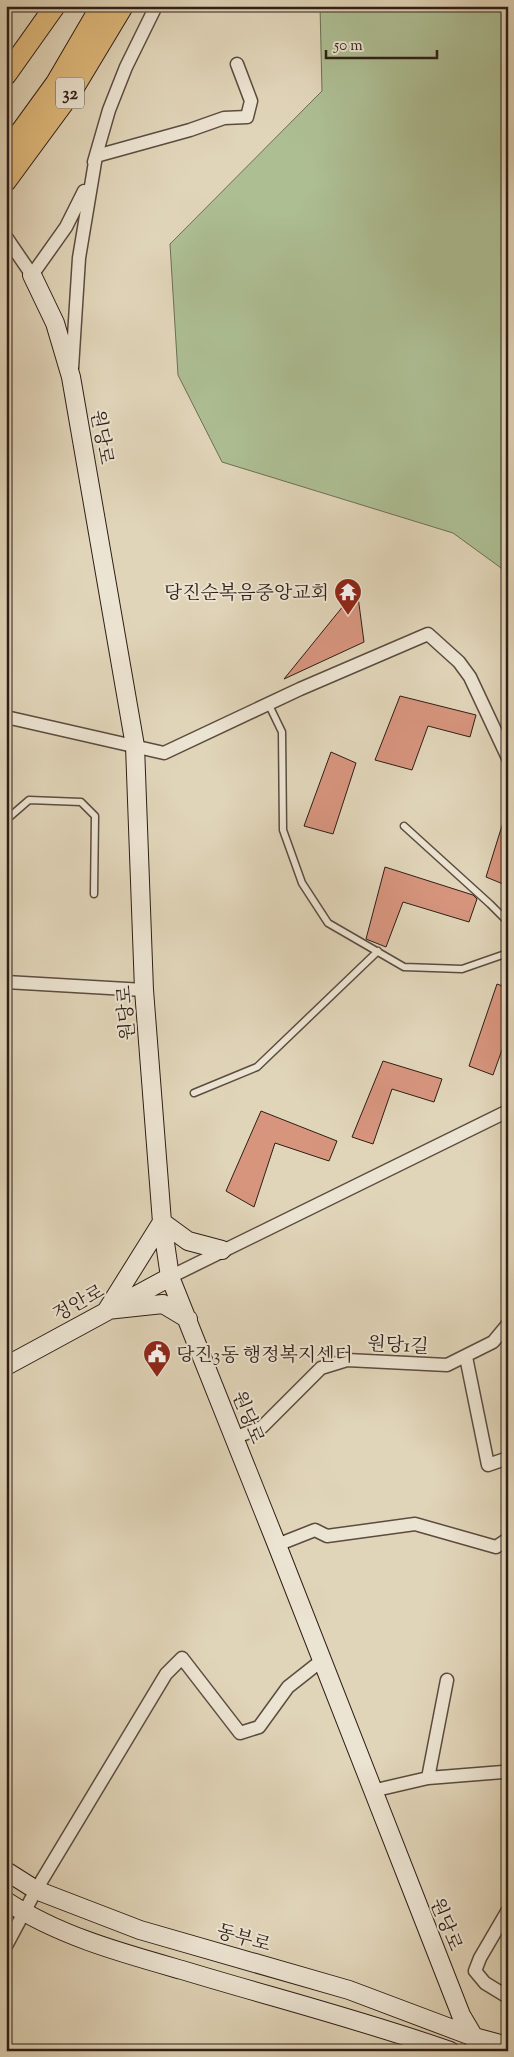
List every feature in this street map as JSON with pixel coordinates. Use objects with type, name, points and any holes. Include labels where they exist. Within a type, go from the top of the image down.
[{"type":"main road","points":[[6,75],[56,6]]},
{"type":"main road","name":"32","points":[[6,152],[56,82],[101,6]]},
{"type":"main road","name":"32","points":[[8,178],[70,94],[123,6]]},
{"type":"street","points":[[8,242],[32,275],[66,227],[78,205],[96,156],[109,110],[126,67],[156,6]]},
{"type":"street","points":[[96,156],[190,130],[224,118],[247,117],[251,101],[237,64]]},
{"type":"street","points":[[71,377],[79,258],[96,156]]},
{"type":"street","name":"원당로","points":[[32,275],[55,322],[71,377],[134,746],[144,990],[162,1222],[170,1277],[472,2044]]},
{"type":"street","points":[[6,717],[164,753],[268,704],[428,634],[459,662],[470,676],[508,758]]},
{"type":"street","points":[[6,982],[144,990]]},
{"type":"street","points":[[170,1277],[508,1111]]},
{"type":"street","points":[[107,1310],[162,1222],[188,1241],[222,1250]]},
{"type":"street","name":"정안로","points":[[6,1366],[170,1277]]},
{"type":"street","points":[[107,1310],[163,1304],[188,1319]]},
{"type":"street","name":"원당1길","points":[[234,1438],[262,1427],[321,1368],[347,1360],[447,1365],[493,1342],[508,1324]]},
{"type":"street","points":[[466,1357],[488,1465],[508,1458]]},
{"type":"street","points":[[277,1545],[315,1530],[328,1536],[414,1524],[496,1547],[508,1539]]},
{"type":"street","points":[[6,1946],[36,1890],[166,1674],[182,1658],[240,1733],[259,1727],[288,1687],[321,1661]]},
{"type":"street","points":[[428,1778],[447,1680]]},
{"type":"street","points":[[372,1791],[428,1778],[504,1772]]},
{"type":"street","name":"동부로","points":[[6,1871],[36,1890],[140,1930],[350,1990],[472,2044]]},
{"type":"street","points":[[6,1901],[24,1912],[100,1946],[390,2030],[450,2051]]},
{"type":"street","name":"원당로","points":[[508,1910],[480,1958],[475,1971],[485,1983],[508,1998]]},
{"type":"street","points":[[472,2044],[508,2046]]},
{"type":"lane","points":[[268,704],[282,732],[283,830],[302,883],[328,923],[404,967],[462,969],[508,952]]},
{"type":"lane","points":[[6,820],[30,800],[81,802],[95,816],[94,894]]},
{"type":"lane","points":[[404,826],[508,922]]},
{"type":"lane","points":[[194,1093],[258,1068],[378,952]]},
{"type":"green space","points":[[320,6],[508,6],[508,573],[453,533],[222,462],[178,375],[170,244],[322,91]]},
{"type":"building","name":"당진순복음중앙교회","points":[[357,589],[364,642],[284,679]]},
{"type":"building","points":[[400,696],[476,715],[470,737],[428,726],[412,770],[375,760]]},
{"type":"building","points":[[331,752],[356,763],[333,834],[304,826]]},
{"type":"building","points":[[505,816],[508,816],[508,886],[486,877]]},
{"type":"building","points":[[385,867],[473,895],[477,899],[469,922],[403,902],[386,947],[366,939]]},
{"type":"building","points":[[497,984],[508,988],[508,1033],[493,1075],[469,1066]]},
{"type":"building","points":[[383,1061],[442,1079],[434,1102],[392,1089],[373,1144],[352,1137]]},
{"type":"building","points":[[261,1111],[337,1141],[329,1161],[275,1143],[254,1207],[226,1191]]},
{"type":"place","name":"당진순복음중앙교회","points":[[348,616]]},
{"type":"place","name":"당진3동 행정복지센터","points":[[157,1378]]}]
